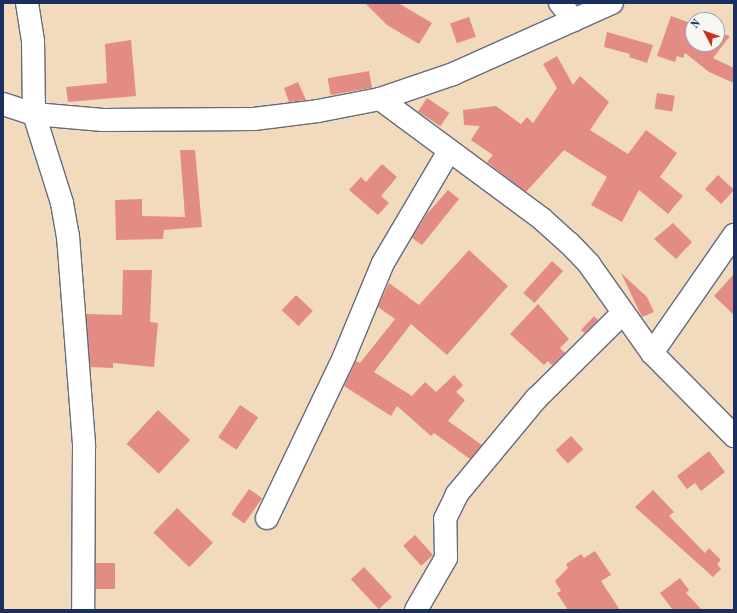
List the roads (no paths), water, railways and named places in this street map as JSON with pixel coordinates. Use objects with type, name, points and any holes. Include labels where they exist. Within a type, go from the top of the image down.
[{"type":"street","points":[[27,3],[33,42],[34,114],[62,203],[68,236],[76,376],[84,446],[83,610]]},
{"type":"street","points":[[560,3],[574,20]]},
{"type":"street","points":[[3,104],[34,114],[110,120],[254,119],[380,99],[496,57],[612,3]]},
{"type":"street","points":[[380,99],[542,219],[569,243],[589,264],[622,314],[652,353],[734,436]]},
{"type":"street","points":[[267,518],[344,357],[383,263],[449,151]]},
{"type":"street","points":[[652,353],[734,236]]},
{"type":"street","points":[[416,610],[446,558],[445,519],[457,494],[536,399],[622,314]]}]
